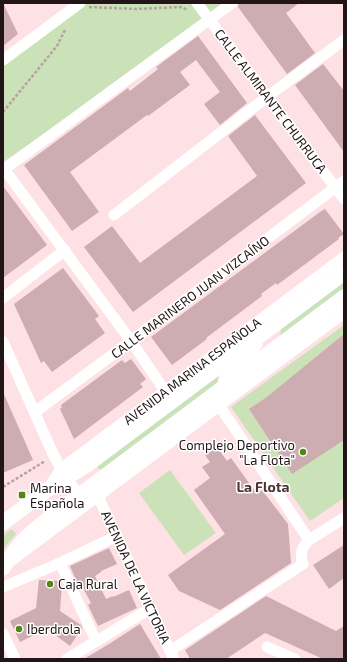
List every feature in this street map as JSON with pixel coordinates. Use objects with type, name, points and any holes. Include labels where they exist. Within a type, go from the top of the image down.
[{"type":"main road","name":"AVENIDA MARINA ESPAÑOLA","points":[[3,523],[47,490],[64,473],[87,465],[344,273]]},
{"type":"main road","name":"AVENIDA MARINA ESPAÑOLA","points":[[4,567],[18,547],[30,534],[79,495],[344,297]]},
{"type":"street","points":[[165,391],[131,341],[3,170],[232,3]]},
{"type":"street","points":[[3,60],[78,5]]},
{"type":"street","name":"CALLE ALMIRANTE CHURRUCA","points":[[193,7],[210,20],[267,97],[340,184],[344,199]]},
{"type":"street","points":[[114,215],[267,97],[344,40]]},
{"type":"street","name":"CALLE MARINERO JUAN VIZCAÍNO","points":[[34,412],[340,184]]},
{"type":"street","points":[[3,298],[64,250]]},
{"type":"street","name":"AVENIDA MARINA ESPAÑOLA","points":[[64,473],[165,391],[344,257]]},
{"type":"street","name":"AVENIDA MARINA ESPAÑOLA","points":[[4,567],[344,313]]},
{"type":"street","name":"AVENIDA MARINA ESPAÑOLA","points":[[219,405],[226,374],[243,359],[280,321]]},
{"type":"street","points":[[3,342],[54,456],[79,495]]},
{"type":"street","points":[[219,405],[309,540]]},
{"type":"street","name":"AVENIDA DE LA VICTORIA","points":[[98,496],[172,655]]},
{"type":"street","points":[[172,655],[303,564],[300,555],[304,545],[309,540],[344,518]]},
{"type":"street","points":[[3,587],[60,563],[117,536]]},
{"type":"street","points":[[60,563],[96,641]]},
{"type":"street","points":[[67,659],[151,608]]},
{"type":"street","points":[[3,634],[15,659]]},
{"type":"street","points":[[267,647],[295,659]]},
{"type":"path","points":[[78,5],[136,10],[193,7]]},
{"type":"path","points":[[3,112],[57,46],[67,26]]},
{"type":"path","points":[[3,487],[54,456]]},
{"type":"green space","points":[[80,3],[232,3],[210,20],[3,162],[3,63]]},
{"type":"green space","points":[[344,280],[344,289],[280,337],[281,328]]},
{"type":"green space","name":"Complejo Deportivo \"La Flota\"","points":[[344,325],[344,498],[310,521],[231,407]]},
{"type":"green space","points":[[218,374],[218,383],[101,471],[96,466]]},
{"type":"green space","points":[[170,470],[216,533],[184,555],[139,493]]},
{"type":"green space","points":[[12,529],[16,534],[3,549],[3,535]]},
{"type":"building","points":[[3,3],[18,34],[3,46]]},
{"type":"building","points":[[239,3],[299,3],[286,13],[315,53],[287,74],[238,7]]},
{"type":"building","points":[[198,36],[247,103],[220,125],[204,104],[220,92],[196,60],[180,72],[190,85],[70,172],[99,212],[72,231],[24,165],[128,88],[130,91],[158,69],[156,67]]},
{"type":"building","points":[[323,64],[344,91],[344,152],[295,85]]},
{"type":"building","points":[[255,115],[306,183],[133,312],[84,247],[112,226],[140,263],[257,176],[228,136]]},
{"type":"building","points":[[3,186],[47,245],[3,278]]},
{"type":"building","points":[[325,209],[344,234],[277,285],[276,283],[261,294],[262,296],[172,365],[151,337]]},
{"type":"building","points":[[63,268],[99,316],[95,319],[105,333],[52,372],[44,361],[41,363],[14,304]]},
{"type":"building","points":[[344,334],[344,440],[292,474],[249,409],[267,397]]},
{"type":"building","points":[[131,359],[146,379],[140,384],[143,387],[74,439],[60,409],[62,407],[61,405],[122,360],[125,363]]},
{"type":"building","points":[[3,392],[33,460],[3,473]]},
{"type":"building","points":[[217,447],[227,461],[231,458],[257,494],[262,490],[288,524],[291,563],[220,610],[179,591],[168,575],[225,534],[194,490],[210,478],[202,467],[210,462],[205,455]]},
{"type":"building","points":[[344,545],[344,578],[329,589],[313,565]]},
{"type":"building","points":[[109,548],[117,564],[101,571],[95,576],[106,599],[129,590],[137,608],[98,626],[88,605],[91,603],[81,584],[78,585],[70,566]]},
{"type":"building","points":[[39,580],[61,581],[62,583],[60,611],[81,625],[82,628],[70,646],[47,629],[20,642],[10,621],[36,608]]},
{"type":"building","points":[[266,596],[336,631],[344,626],[344,659],[323,659],[265,633],[226,659],[190,659],[185,650]]},
{"type":"building","points":[[140,624],[161,659],[84,659],[109,644]]},
{"type":"place","name":"Complejo Deportivo \"La Flota\"","points":[[303,452]]},
{"type":"place","name":"Marina Española","points":[[22,495]]},
{"type":"place","name":"Caja Rural","points":[[50,584]]},
{"type":"place","name":"Iberdrola","points":[[19,629]]},
{"type":"district","name":"La Flota","points":[[263,486]]}]
